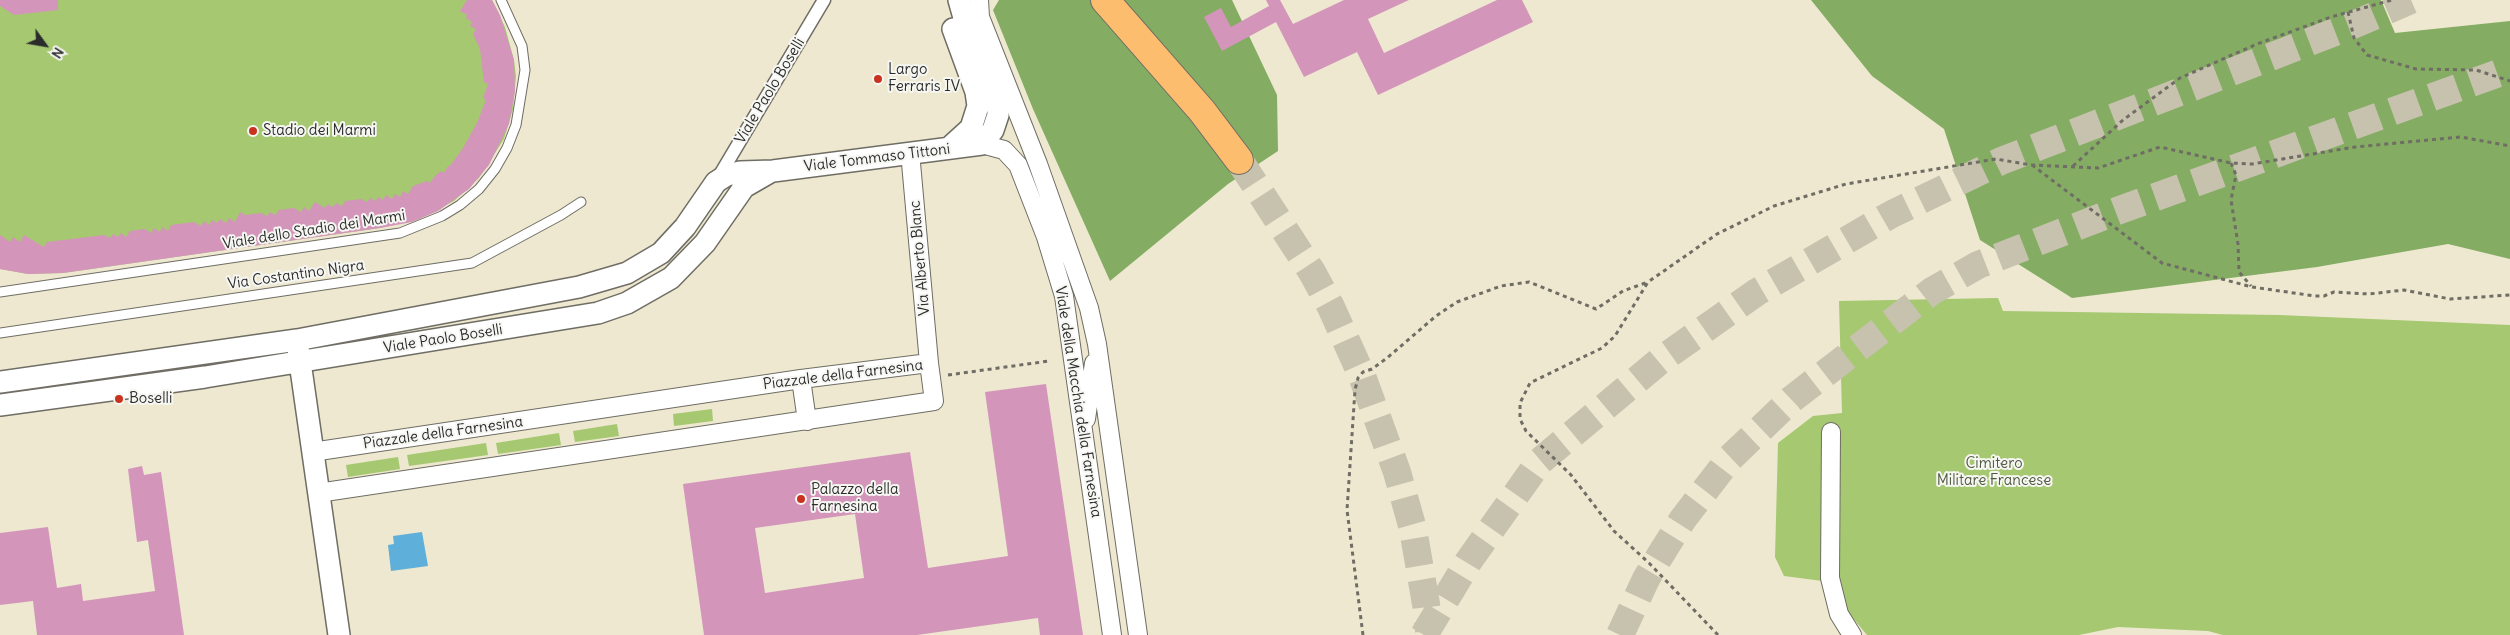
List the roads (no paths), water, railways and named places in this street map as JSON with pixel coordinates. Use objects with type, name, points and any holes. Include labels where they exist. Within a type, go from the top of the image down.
[{"type":"highway","points":[[1105,0],[1202,111],[1239,160]]},
{"type":"street","name":"Viale Paolo Boselli","points":[[0,405],[203,365],[297,340],[579,287],[627,273],[651,260],[673,241],[716,182],[824,0]]},
{"type":"street","points":[[945,0],[954,33],[976,92],[978,106],[971,128],[949,148]]},
{"type":"street","points":[[959,0],[968,32],[998,105],[998,114],[993,130],[982,144]]},
{"type":"street","name":"Viale della Macchia della Farnesina","points":[[979,0],[980,17],[1084,290],[1097,344],[1138,635]]},
{"type":"street","name":"Viale Tommaso Tittoni","points":[[773,171],[982,144]]},
{"type":"street","name":"Viale della Macchia della Farnesina","points":[[982,144],[1004,150],[1014,158],[1048,244],[1066,308],[1112,635]]},
{"type":"street","name":"Via Alberto Blanc","points":[[910,152],[930,370]]},
{"type":"street","name":"Viale Paolo Boselli","points":[[0,382],[203,365],[298,362],[582,317],[619,307],[657,287],[682,268],[705,243],[744,187],[773,171]]},
{"type":"street","points":[[716,182],[727,175],[740,172],[773,171]]},
{"type":"street","points":[[297,340],[298,362],[338,635]]},
{"type":"street","points":[[1084,437],[1097,344]]},
{"type":"street","name":"Piazzale della Farnesina","points":[[312,452],[801,379],[930,370],[934,401],[318,493]]},
{"type":"street","points":[[801,379],[807,421]]},
{"type":"street","points":[[1831,432],[1830,578],[1839,614],[1852,635]]},
{"type":"lane","name":"Viale dello Stadio dei Marmi","points":[[0,292],[400,233],[448,212],[479,189],[495,169],[507,148],[516,125],[525,70],[522,46],[501,0]]},
{"type":"lane","name":"Via Costantino Nigra","points":[[0,333],[472,263],[561,216],[581,202]]},
{"type":"water","points":[[422,532],[428,566],[391,571],[388,545],[394,544],[393,536]]},
{"type":"tunnel","points":[[1424,635],[1468,562],[1539,462],[1662,359],[1757,292],[1892,214],[2001,161],[2353,25],[2411,0]]},
{"type":"tunnel","points":[[1620,635],[1646,579],[1661,554],[1683,519],[1729,459],[1792,399],[1932,291],[1978,265],[2117,211],[2510,69]]},
{"type":"tunnel","points":[[1239,160],[1312,272],[1331,307],[1362,376],[1397,472],[1413,529],[1429,631]]},
{"type":"place","name":"Largo Ferraris IV","points":[[878,79]]},
{"type":"place","name":"Stadio dei Marmi","points":[[253,131]]},
{"type":"place","name":"Boselli","points":[[119,399]]},
{"type":"place","name":"Palazzo della Farnesina","points":[[801,499]]},
{"type":"park label","name":"Cimitero Militare Francese","points":[[1994,472]]}]
